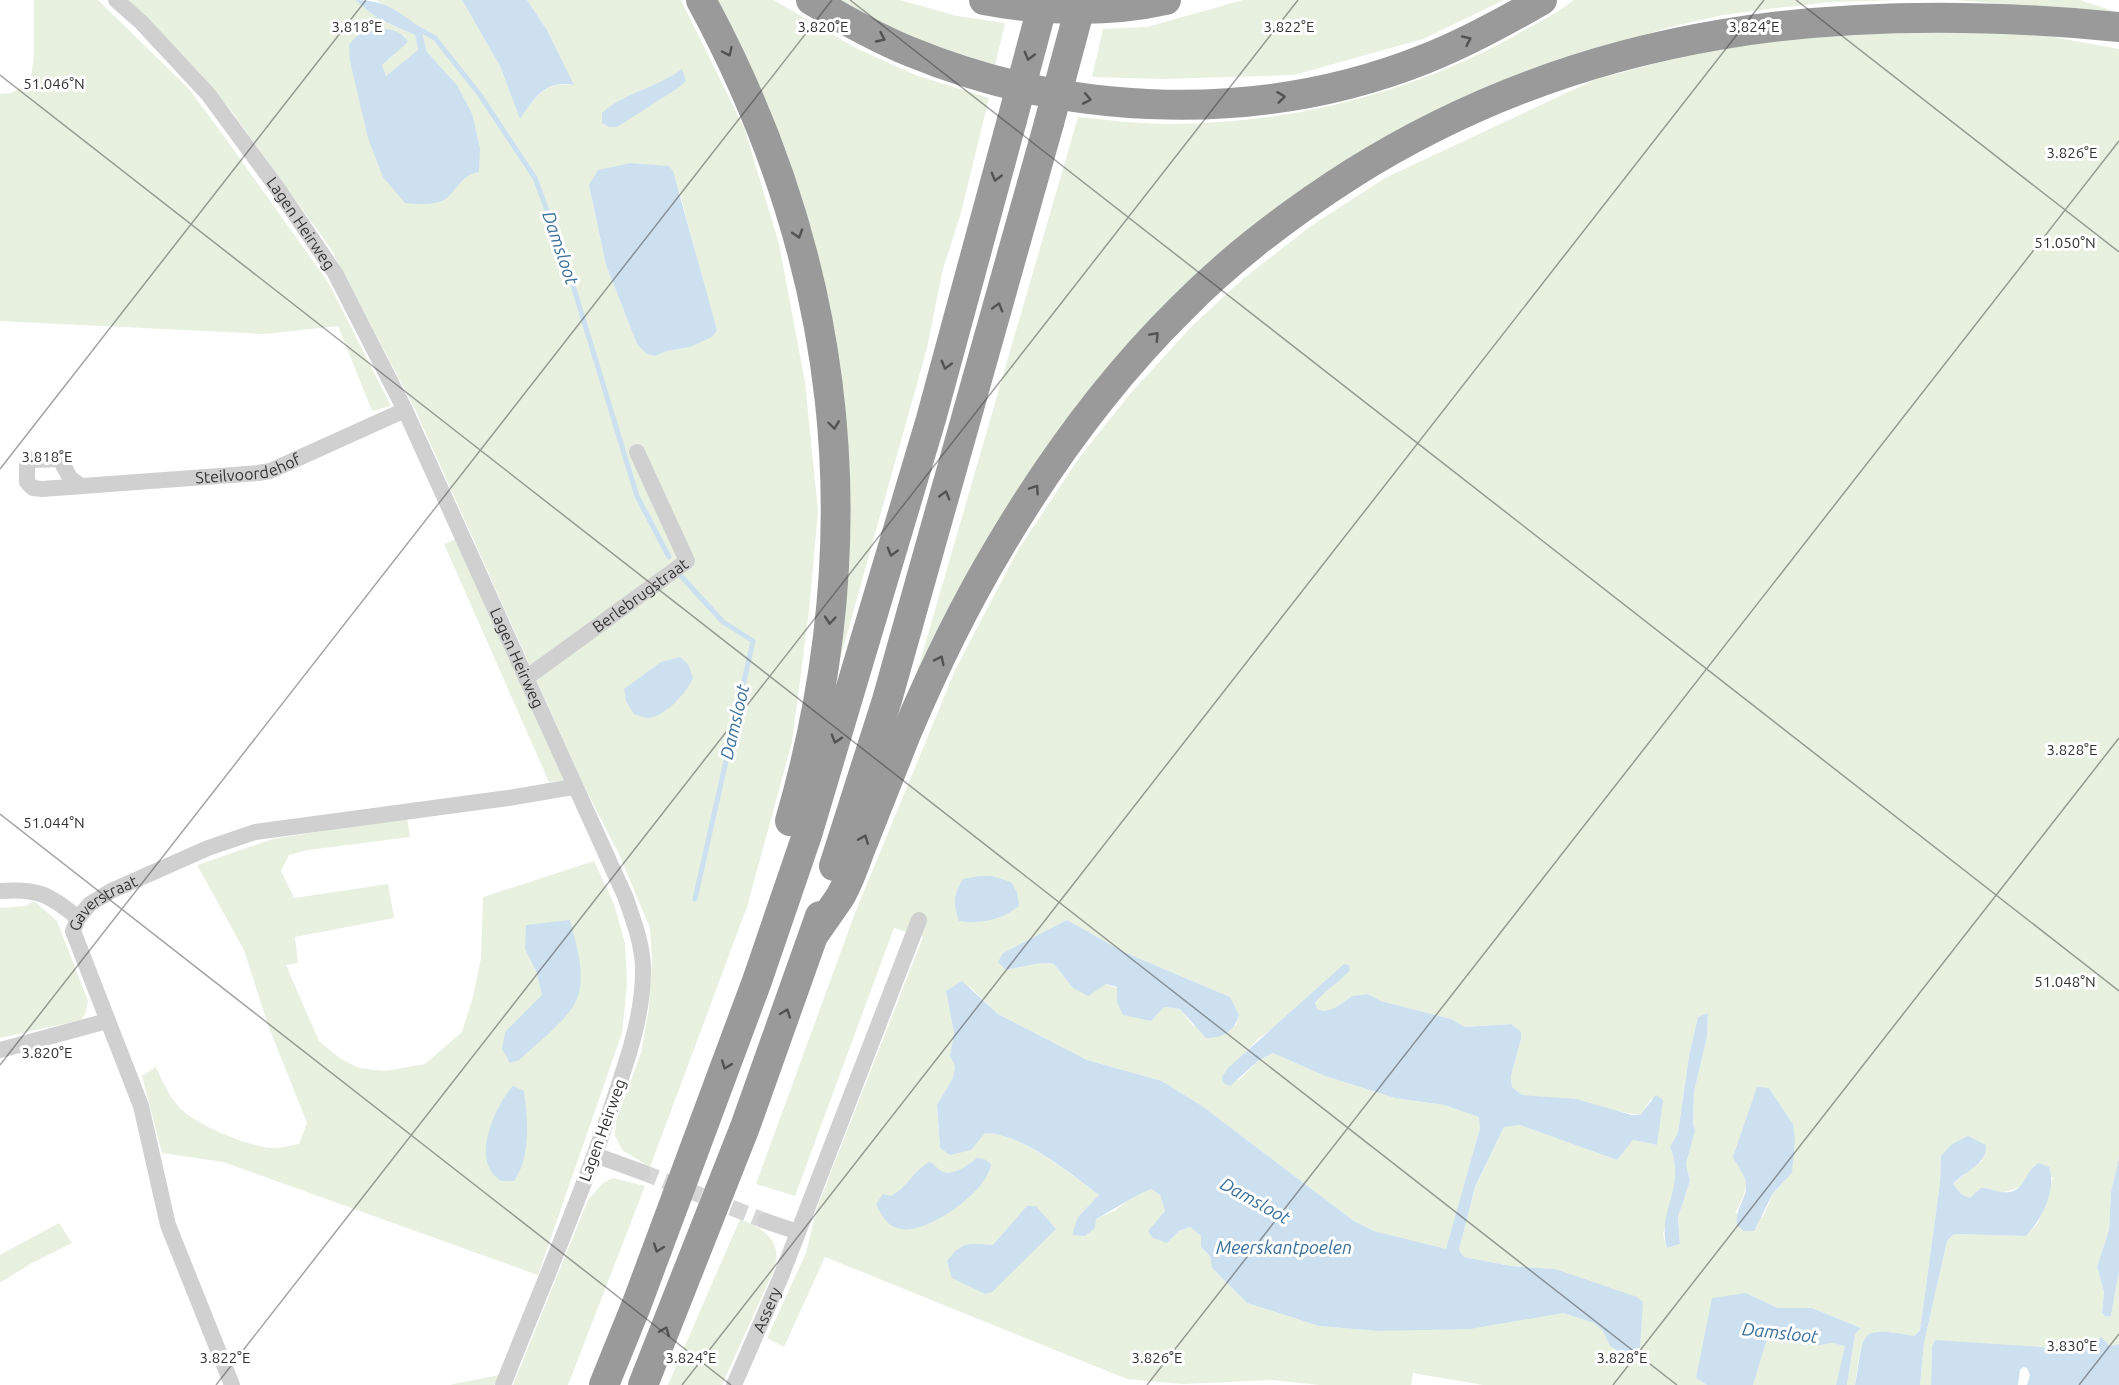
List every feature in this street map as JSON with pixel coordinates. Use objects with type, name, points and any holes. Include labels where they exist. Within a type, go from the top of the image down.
[{"type":"highway","points":[[702,0],[767,137],[803,249],[822,344],[835,436],[838,534],[828,639],[801,785],[763,915],[746,1010]]},
{"type":"highway","points":[[811,0],[855,26],[911,52],[970,73],[1097,101],[1164,105],[1230,103],[1272,98],[1352,82],[1424,59],[1493,28],[1542,0]]},
{"type":"highway","points":[[984,0],[1061,8],[1115,6],[1166,0]]},
{"type":"highway","points":[[604,1385],[636,1306],[746,1010],[807,835],[931,419],[1044,0]]},
{"type":"highway","points":[[643,1385],[741,1138],[815,933],[887,700],[1082,0]]},
{"type":"highway","points":[[815,933],[842,893],[909,727],[963,614],[1009,530],[1062,450],[1089,413],[1181,308],[1269,232],[1321,194],[1386,153],[1504,91],[1622,49],[1707,28],[1761,18],[1895,8],[1960,8],[2030,14],[2119,27]]},
{"type":"street","name":"Lagen Heirweg","points":[[116,0],[141,22],[208,94],[278,189],[335,273],[405,410],[573,787],[625,896],[635,926],[643,967],[639,1011],[626,1065],[595,1155],[503,1385]]},
{"type":"street","name":"Steilvoordehof","points":[[81,486],[270,471],[405,410]]},
{"type":"street","name":"Berlebrugstraat","points":[[525,678],[687,561],[637,452]]},
{"type":"street","name":"Gaverstraat","points":[[232,1385],[168,1225],[141,1106],[73,931],[78,918],[90,904],[111,891],[208,849],[255,832],[573,787]]},
{"type":"street","points":[[0,891],[27,889],[60,903],[78,918]]},
{"type":"street","name":"Assery","points":[[734,1385],[780,1279],[920,920]]},
{"type":"street","points":[[0,1050],[107,1021]]},
{"type":"street","points":[[595,1155],[642,1172]]},
{"type":"street","points":[[765,1221],[798,1232]]},
{"type":"green space","points":[[34,0],[98,0],[189,89],[328,282],[391,406],[372,411],[338,326],[264,334],[0,321],[0,94],[11,93],[30,83],[34,55]]},
{"type":"green space","points":[[126,0],[355,0],[377,18],[415,35],[418,51],[386,76],[382,65],[394,55],[405,36],[378,29],[350,61],[356,81],[455,187],[471,173],[457,85],[427,52],[421,28],[376,0],[462,0],[500,66],[520,118],[536,97],[548,88],[563,84],[573,85],[547,30],[527,0],[681,0],[745,130],[779,244],[805,382],[818,511],[809,611],[792,742],[747,907],[650,1167],[622,1150],[615,1136],[616,1121],[641,1053],[649,1008],[652,959],[650,928],[619,854],[584,786],[414,407],[331,249],[230,109],[198,71]],"holes":[[[631,163],[645,164],[679,190],[699,266],[690,347],[667,351],[655,356],[637,344],[606,265],[589,185]]]},
{"type":"green space","points":[[712,0],[774,0],[854,47],[915,75],[989,98],[961,213],[943,269],[927,348],[828,702],[846,429]]},
{"type":"green space","points":[[840,0],[900,0],[957,16],[1005,23],[995,66],[936,48],[888,27]]},
{"type":"green space","points":[[1243,0],[1504,0],[1423,39],[1294,75],[1163,79],[1092,77],[1103,29],[1147,27]]},
{"type":"green space","points":[[1574,0],[1900,0],[1832,2],[1776,8],[1723,15],[1670,27],[1552,63],[1493,86],[1402,132],[1112,366],[906,710],[1078,117],[1158,124],[1215,123],[1307,111],[1397,87],[1440,71],[1482,53],[1550,16]]},
{"type":"green space","points":[[1955,0],[2080,0],[2119,13],[2078,12]]},
{"type":"green space","points":[[1939,30],[2037,34],[2119,49],[2119,1158],[2111,1192],[2109,1230],[2097,1267],[2104,1292],[2102,1313],[2106,1317],[2111,1316],[2119,1271],[2119,1344],[2110,1346],[2105,1341],[2092,1340],[2076,1352],[2055,1348],[1932,1347],[1931,1385],[1920,1385],[1924,1343],[1947,1241],[1954,1234],[2026,1236],[2038,1223],[2053,1178],[2034,1165],[2021,1187],[2000,1193],[1985,1188],[1970,1198],[1961,1194],[1953,1184],[1983,1160],[1941,1156],[1940,1183],[1920,1330],[1914,1336],[1882,1332],[1866,1337],[1862,1344],[1855,1385],[1847,1385],[1855,1334],[1861,1328],[1812,1308],[1778,1308],[1746,1293],[1696,1378],[1707,1385],[1483,1385],[1413,1373],[1411,1385],[1319,1385],[1272,1380],[1182,1384],[1127,1379],[825,1257],[784,1347],[767,1338],[806,1253],[817,1208],[923,937],[894,928],[795,1196],[756,1184],[855,913],[956,668],[1018,550],[1079,458],[1130,394],[1192,326],[1244,278],[1311,226],[1385,178],[1594,80],[1701,51],[1794,39]],"holes":[[[1067,920],[1124,952],[1230,997],[1239,1015],[1236,1025],[1193,1026],[1180,1009],[1164,1007],[1106,984],[1073,988],[1054,964],[1005,969],[1003,953]],[[970,987],[998,1014],[1087,1060],[1162,1081],[1202,1106],[1354,1221],[1374,1231],[1446,1250],[1480,1128],[1480,1117],[1444,1105],[1395,1098],[1325,1076],[1273,1053],[1259,1060],[1239,1080],[1222,1077],[1258,1039],[1323,993],[1315,1004],[1317,1009],[1324,1011],[1335,1008],[1352,996],[1368,994],[1381,1001],[1451,1019],[1465,1027],[1511,1024],[1521,1032],[1511,1076],[1512,1087],[1522,1095],[1640,1115],[1652,1098],[1657,1145],[1633,1140],[1617,1160],[1520,1125],[1504,1127],[1475,1188],[1459,1250],[1464,1257],[1511,1266],[1555,1269],[1582,1280],[1610,1346],[1603,1331],[1594,1323],[1563,1313],[1377,1331],[1319,1326],[1247,1303],[1212,1268],[1210,1256],[1201,1247],[1201,1236],[1190,1227],[1179,1231],[1167,1243],[1149,1231],[1165,1211],[1160,1195],[1151,1189],[1130,1198],[1116,1210],[1096,1219],[1078,1217],[1099,1195],[1027,1146],[1011,1138],[985,1133],[940,1148],[937,1105],[953,1078],[955,1066],[950,1056],[954,1033],[946,991]],[[1708,1013],[1707,1037],[1694,1092],[1693,1124],[1695,1131],[1686,1164],[1690,1181],[1678,1217],[1680,1244],[1667,1248],[1663,1234],[1678,1172],[1670,1147],[1678,1133],[1689,1056],[1698,1017]],[[1769,1088],[1793,1124],[1792,1173],[1773,1193],[1763,1217],[1735,1213],[1743,1198]]]},
{"type":"green space","points":[[456,539],[565,780],[549,782],[444,544]]},
{"type":"green space","points":[[407,817],[410,837],[308,850],[289,855],[281,871],[294,898],[388,884],[394,918],[295,937],[298,963],[286,965],[319,1041],[341,1059],[359,1068],[385,1071],[425,1064],[462,1032],[473,997],[481,958],[483,897],[594,861],[614,904],[625,943],[627,985],[622,1033],[538,1275],[223,1162],[162,1153],[142,1076],[156,1067],[163,1083],[179,1107],[197,1121],[236,1139],[271,1148],[299,1144],[307,1123],[268,1025],[244,950],[197,865],[273,839]]},
{"type":"green space","points":[[34,901],[57,921],[88,1001],[86,1012],[81,1020],[0,1038],[0,908],[26,906]]},
{"type":"green space","points":[[613,1178],[645,1186],[568,1385],[513,1385],[588,1200],[603,1183]]},
{"type":"green space","points":[[740,1219],[758,1228],[771,1239],[776,1254],[772,1274],[722,1385],[668,1385]]},
{"type":"green space","points":[[59,1223],[72,1243],[30,1264],[0,1283],[0,1255]]},
{"type":"green space","points":[[1767,1339],[1815,1346],[1832,1343],[1846,1346],[1836,1385],[1753,1385]]},
{"type":"green space","points":[[499,1375],[494,1385],[451,1385],[453,1384]]},
{"type":"water","points":[[355,0],[383,4],[421,28],[427,52],[457,85],[472,114],[480,148],[479,172],[465,178],[443,201],[427,204],[405,203],[383,177],[368,138],[350,61],[349,45],[361,34],[378,29],[396,31],[403,35],[408,42],[382,65],[386,76],[418,50],[415,35],[377,18]]},
{"type":"water","points":[[462,0],[527,0],[547,30],[574,85],[555,85],[548,88],[536,97],[520,119],[500,66]]},
{"type":"water","points":[[682,69],[686,81],[678,88],[617,127],[609,127],[602,123],[602,113],[611,106]]},
{"type":"water","points":[[631,163],[669,166],[673,171],[717,330],[712,337],[690,347],[667,351],[655,356],[647,354],[637,344],[606,265],[589,185],[598,170]]},
{"type":"water","points":[[680,657],[688,664],[693,678],[681,697],[655,717],[646,718],[634,714],[626,701],[624,689],[661,662]]},
{"type":"water","points":[[992,876],[1011,882],[1017,892],[1019,906],[991,920],[959,921],[955,904],[957,890],[963,879]]},
{"type":"water","points":[[570,920],[581,972],[581,983],[575,1003],[550,1033],[519,1060],[510,1063],[502,1049],[505,1032],[542,995],[537,973],[525,949],[526,925]]},
{"type":"water","points":[[1067,920],[1124,952],[1230,997],[1239,1015],[1234,1026],[1223,1035],[1206,1038],[1180,1009],[1164,1007],[1151,1021],[1123,1015],[1117,1002],[1117,987],[1106,984],[1088,996],[1073,988],[1054,964],[1005,969],[998,962],[1003,953]]},
{"type":"water","name":"Meerskantpoelen","points":[[1344,964],[1349,965],[1350,970],[1315,1003],[1317,1009],[1324,1011],[1335,1008],[1352,996],[1368,994],[1381,1001],[1451,1019],[1465,1027],[1511,1024],[1521,1032],[1511,1076],[1512,1087],[1522,1095],[1576,1099],[1632,1115],[1640,1115],[1656,1095],[1663,1100],[1657,1145],[1633,1140],[1617,1160],[1520,1125],[1504,1127],[1475,1187],[1459,1250],[1464,1257],[1511,1266],[1555,1269],[1637,1297],[1643,1302],[1640,1347],[1627,1356],[1610,1346],[1603,1331],[1594,1323],[1563,1313],[1470,1329],[1377,1331],[1319,1326],[1247,1303],[1212,1268],[1210,1256],[1201,1247],[1201,1236],[1190,1227],[1179,1231],[1167,1243],[1153,1238],[1148,1231],[1165,1211],[1160,1195],[1151,1189],[1096,1219],[1095,1228],[1085,1236],[1072,1235],[1078,1217],[1099,1195],[1045,1156],[1014,1140],[985,1133],[971,1150],[950,1155],[940,1148],[937,1105],[953,1078],[955,1066],[950,1056],[954,1033],[946,991],[962,981],[998,1014],[1087,1060],[1162,1081],[1202,1106],[1354,1221],[1374,1231],[1446,1249],[1480,1128],[1479,1117],[1444,1105],[1395,1098],[1325,1076],[1273,1053],[1259,1060],[1230,1086],[1223,1083],[1222,1077],[1228,1068]]},
{"type":"water","points":[[1708,1013],[1707,1037],[1694,1092],[1693,1124],[1695,1131],[1686,1164],[1690,1181],[1678,1217],[1680,1244],[1667,1248],[1665,1222],[1675,1175],[1670,1147],[1678,1133],[1689,1056],[1698,1017]]},
{"type":"water","points":[[513,1086],[524,1091],[527,1114],[526,1149],[514,1181],[501,1181],[492,1172],[487,1162],[487,1139],[495,1115]]},
{"type":"water","points":[[1757,1087],[1769,1088],[1793,1124],[1795,1140],[1792,1173],[1773,1193],[1754,1231],[1744,1231],[1737,1225],[1737,1219],[1745,1195],[1746,1181],[1733,1157]]},
{"type":"water","points":[[1968,1136],[1986,1145],[1983,1158],[1979,1163],[1953,1184],[1961,1194],[1970,1198],[1981,1188],[2006,1192],[2016,1190],[2034,1166],[2039,1163],[2049,1167],[2051,1176],[2049,1194],[2042,1213],[2026,1236],[1954,1234],[1947,1241],[1924,1343],[1920,1385],[1855,1385],[1860,1354],[1866,1337],[1872,1333],[1881,1332],[1914,1336],[1920,1330],[1940,1183],[1941,1156],[1952,1144]]},
{"type":"water","points":[[977,1158],[984,1159],[991,1164],[987,1175],[967,1199],[937,1220],[908,1229],[897,1228],[886,1221],[876,1204],[883,1194],[891,1196],[897,1193],[929,1162],[941,1171],[950,1172],[960,1169]]},
{"type":"water","points":[[2119,1158],[2119,1271],[2111,1316],[2106,1317],[2102,1313],[2104,1292],[2097,1267],[2109,1230],[2111,1192]]},
{"type":"water","points":[[1027,1206],[1036,1206],[1056,1229],[992,1292],[985,1294],[952,1278],[947,1261],[953,1254],[962,1246],[993,1245]]},
{"type":"water","points":[[1746,1293],[1778,1308],[1812,1308],[1861,1328],[1855,1334],[1847,1385],[1836,1385],[1845,1346],[1832,1343],[1815,1346],[1767,1339],[1753,1385],[1707,1385],[1696,1378],[1712,1298]]},
{"type":"water","points":[[2101,1337],[2110,1346],[2119,1344],[2119,1385],[2027,1385],[2030,1375],[2027,1368],[2023,1367],[2020,1370],[2018,1385],[1931,1385],[1932,1347],[1935,1340],[2055,1348],[2076,1352]]},
{"type":"waterway","name":"Damsloot","points":[[417,28],[435,38],[480,95],[535,178],[565,259],[637,496],[669,557]]},
{"type":"waterway","name":"Damsloot","points":[[681,576],[723,622],[753,641],[695,899]]},
{"type":"tunnel","points":[[642,1172],[765,1221]]}]
